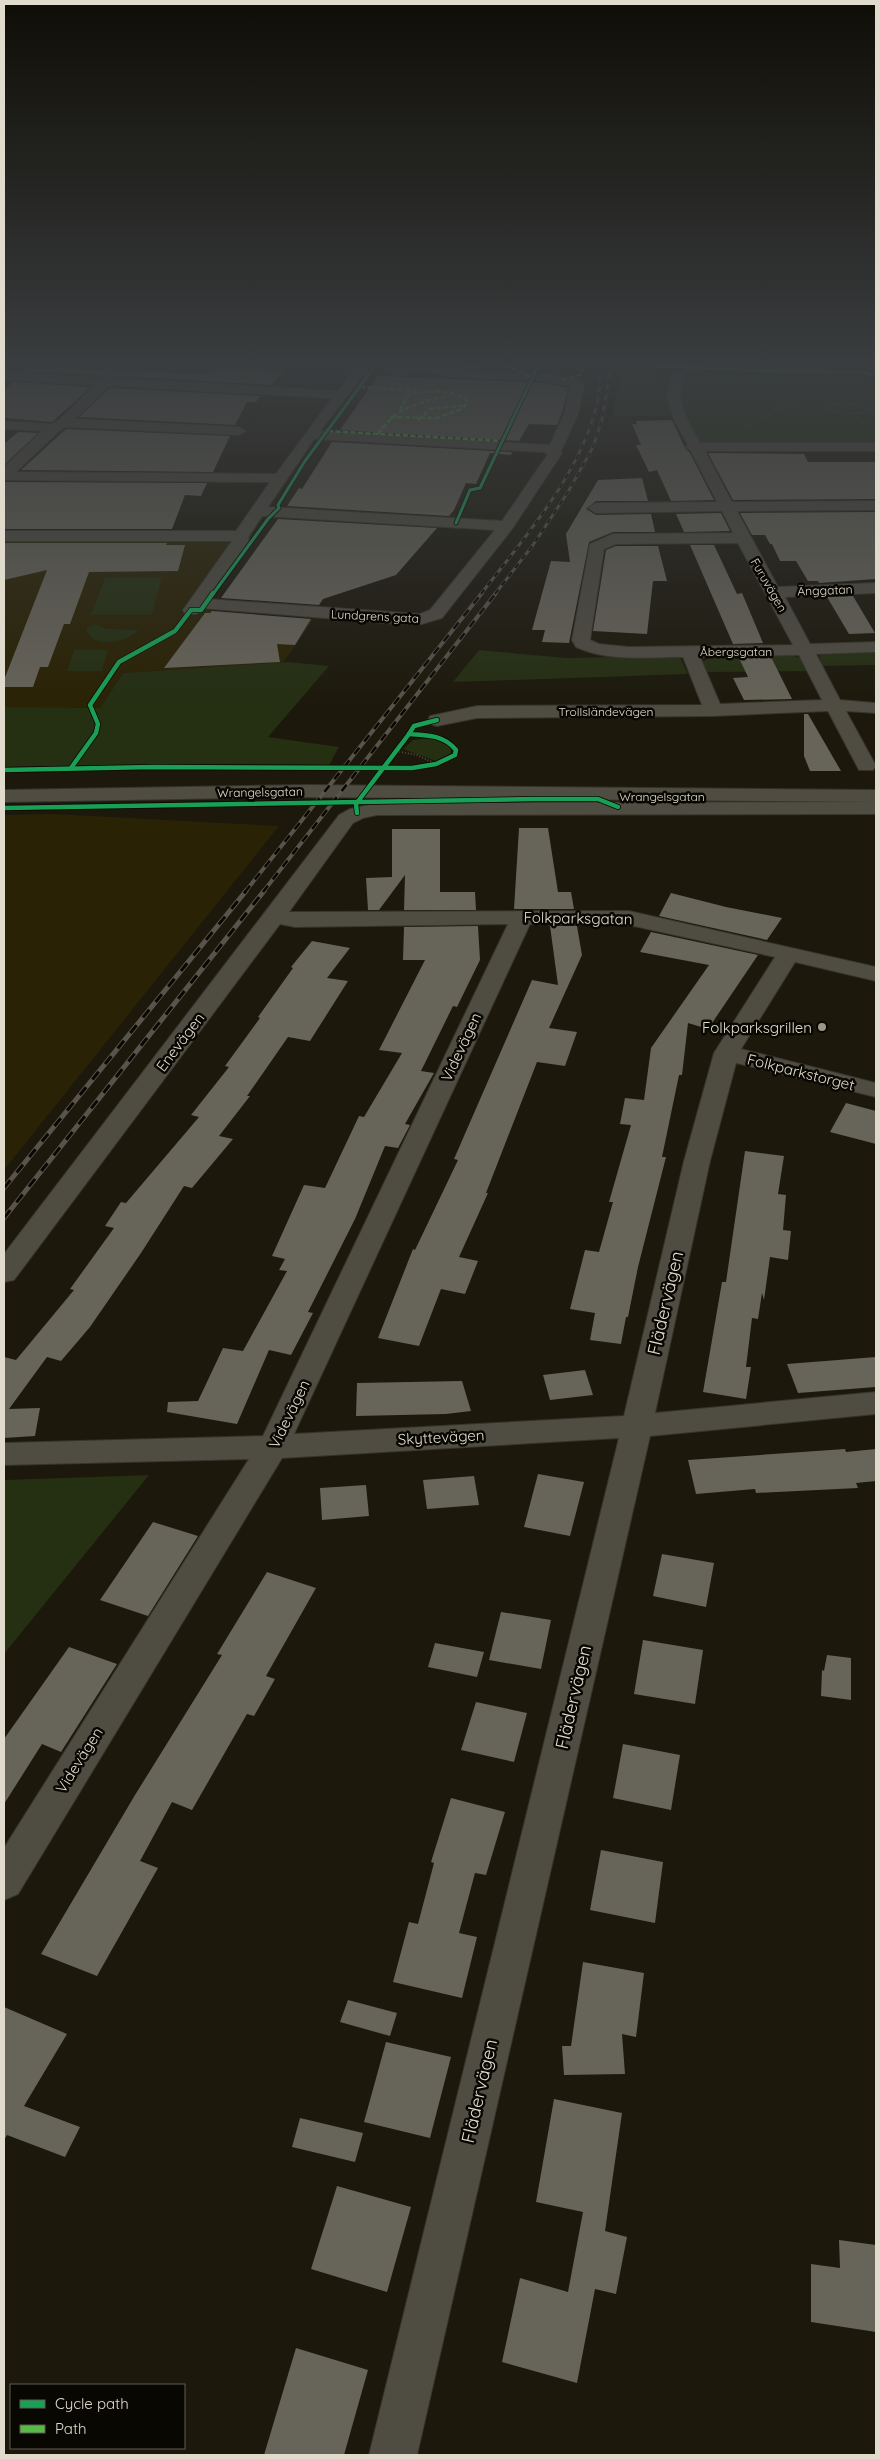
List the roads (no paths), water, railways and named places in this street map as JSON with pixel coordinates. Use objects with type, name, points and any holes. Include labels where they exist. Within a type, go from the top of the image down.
[{"type":"street","points":[[4,536],[241,536],[279,481]]},
{"type":"street","name":"Lundgrens gata","points":[[241,536],[240,542],[193,607],[398,620],[426,619],[436,614],[507,526],[539,481]]},
{"type":"street","name":"Furuvägen","points":[[715,481],[725,506],[769,587],[774,592],[866,766]]},
{"type":"street","points":[[596,508],[876,505]]},
{"type":"street","points":[[260,511],[507,526]]},
{"type":"street","name":"Åbergsgatan","points":[[743,538],[613,539],[599,544],[596,547],[582,643],[595,649],[629,652],[804,650],[876,647]]},
{"type":"street","name":"Änggatan","points":[[774,592],[876,588]]},
{"type":"street","points":[[689,651],[713,710]]},
{"type":"street","name":"Trollsländevägen","points":[[437,720],[477,712],[713,710],[835,705],[876,708]]},
{"type":"street","name":"Wrangelsgatan","points":[[4,782],[319,778],[876,783]]},
{"type":"street","name":"Wrangelsgatan","points":[[4,796],[307,791],[876,796]]},
{"type":"street","name":"Wrangelsgatan","points":[[357,813],[377,809],[876,808]]},
{"type":"street","name":"Enevägen","points":[[4,1273],[346,819],[357,813]]},
{"type":"street","name":"Folkparksgatan","points":[[274,917],[295,920],[522,917],[629,918],[876,974]]},
{"type":"street","name":"Videvägen","points":[[4,1882],[273,1447],[522,917]]},
{"type":"street","name":"Flädervägen","points":[[393,2455],[637,1426],[697,1161],[726,1053],[788,954]]},
{"type":"street","name":"Folkparkstorget","points":[[726,1053],[876,1090]]},
{"type":"street","name":"Skyttevägen","points":[[4,1454],[273,1447],[637,1426],[876,1403]]},
{"type":"railway","points":[[481,594],[549,505],[564,481]]},
{"type":"railway","points":[[495,594],[533,545],[574,481]]},
{"type":"railway","points":[[245,892],[482,593]]},
{"type":"railway","points":[[263,892],[496,593]]},
{"type":"railway","points":[[4,1188],[246,891]]},
{"type":"railway","points":[[4,1218],[264,891]]},
{"type":"place","name":"Folkparksgrillen","points":[[822,1027]]}]
